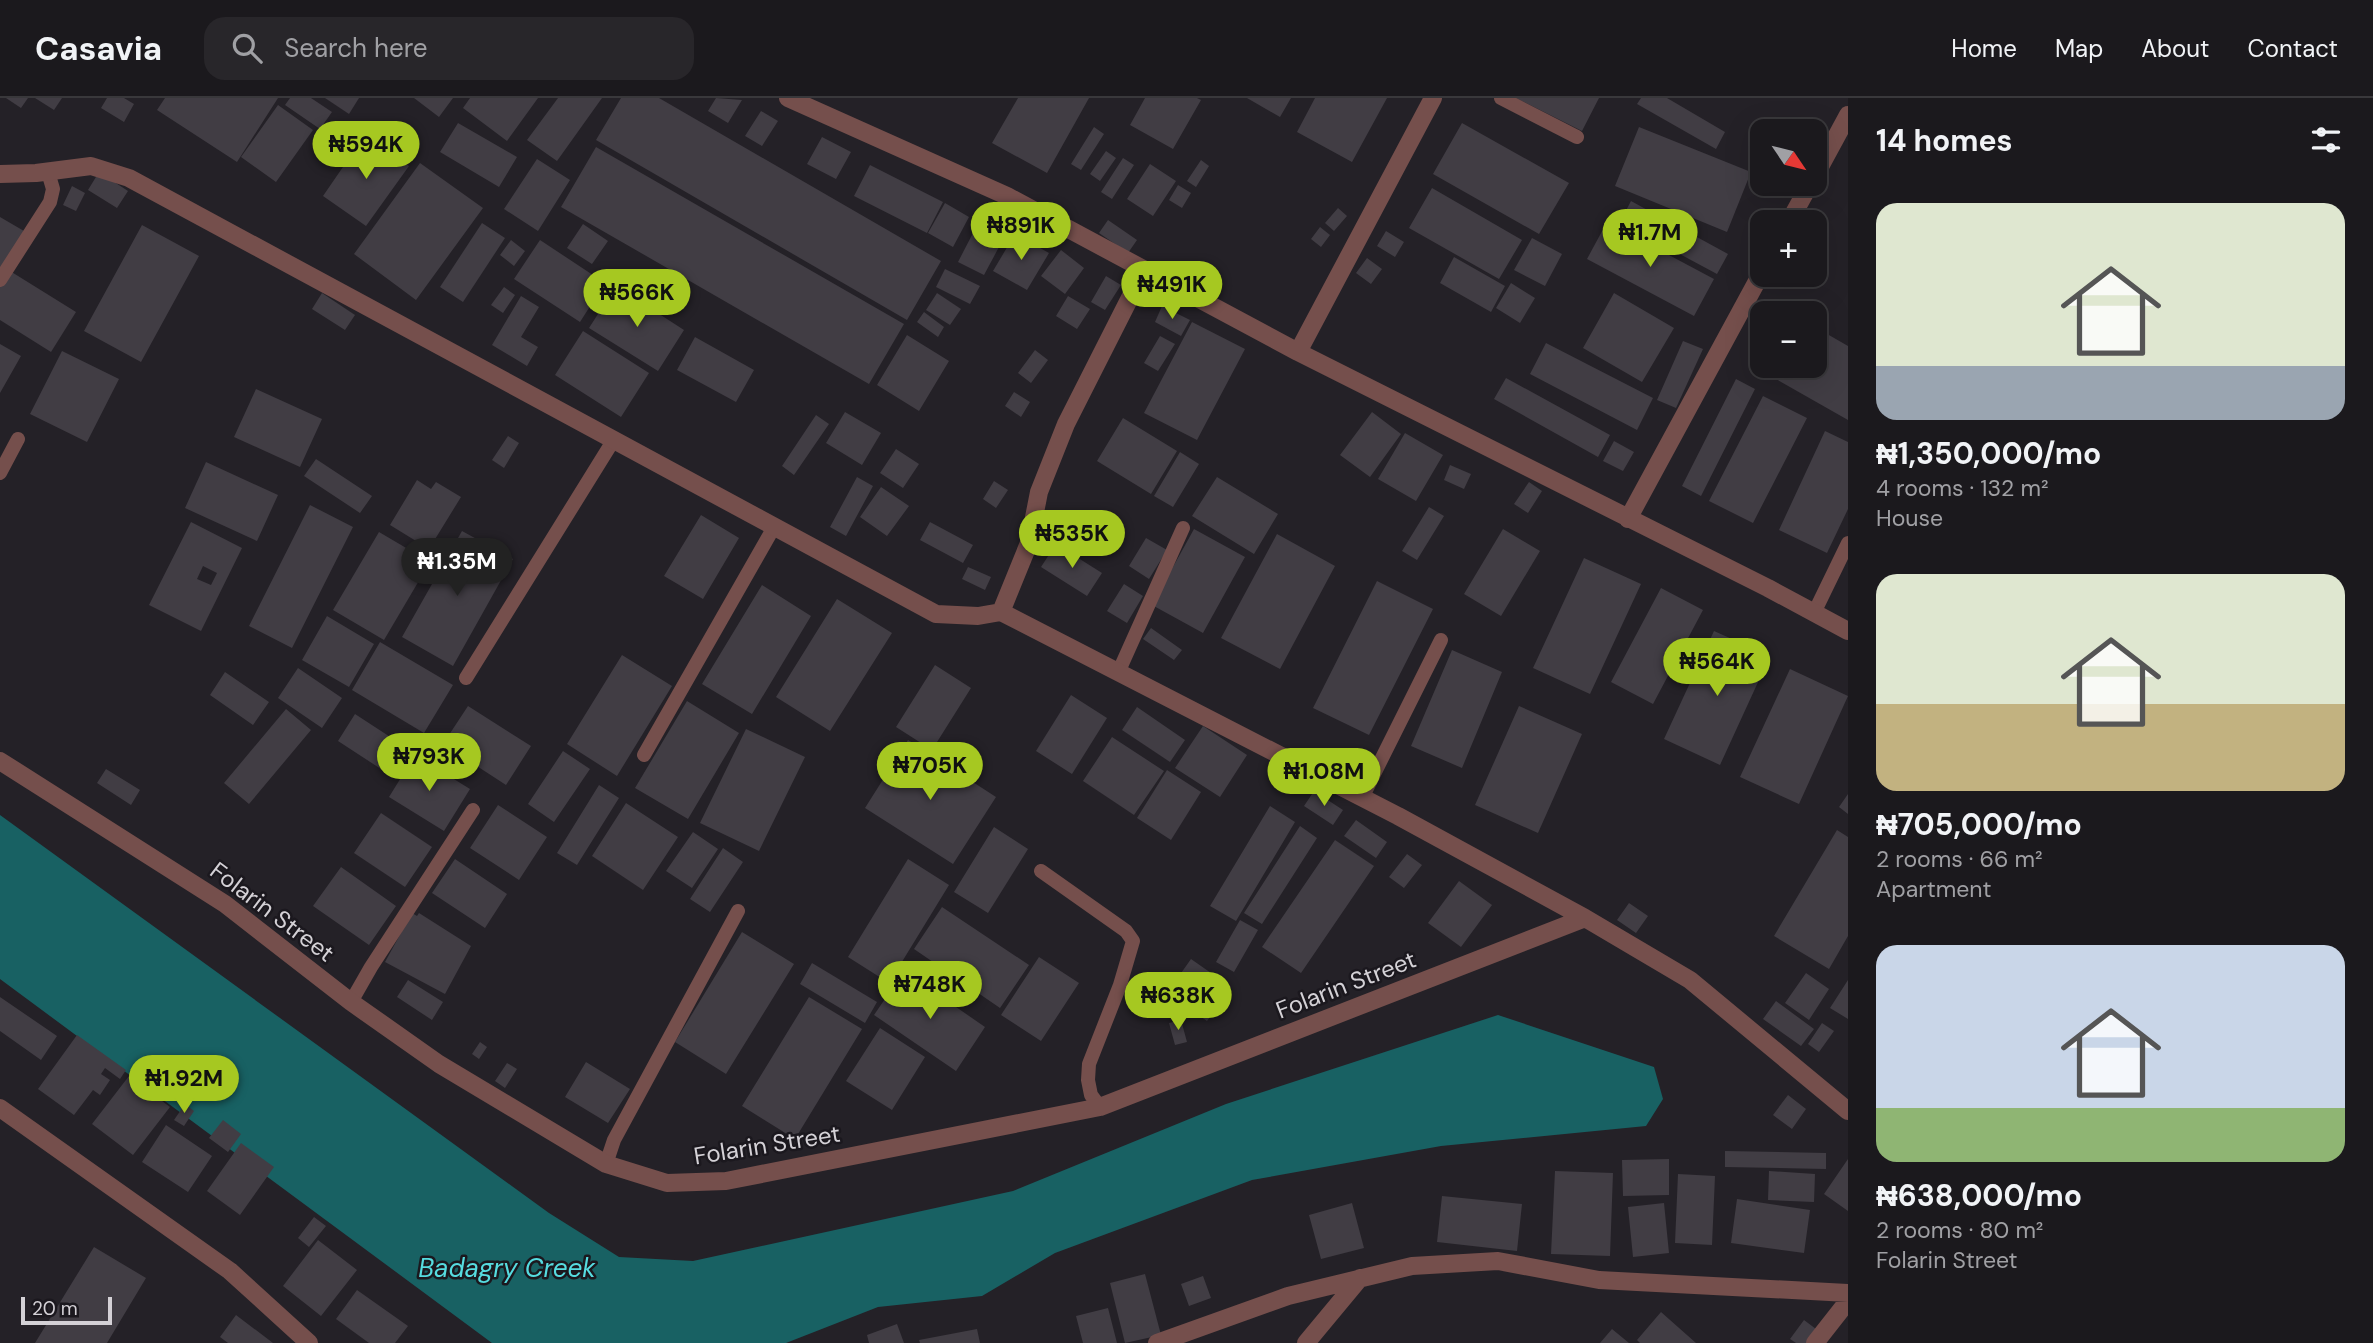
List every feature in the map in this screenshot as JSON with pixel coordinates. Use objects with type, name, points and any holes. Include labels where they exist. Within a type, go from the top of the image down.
[{"type":"street","points":[[788,98],[1007,196],[1298,352],[1848,631]]},
{"type":"street","points":[[1298,352],[1429,99]]},
{"type":"street","points":[[1827,154],[1848,115]]},
{"type":"street","points":[[0,174],[48,172],[91,166],[129,178],[936,614],[978,616],[1001,612],[1362,798],[1585,918],[1690,980],[1846,1107]]},
{"type":"street","points":[[1001,612],[1030,543],[1039,492],[1066,424],[1144,270]]},
{"type":"street","points":[[1628,519],[1754,287]]},
{"type":"street","name":"Folarin Street","points":[[0,761],[225,904],[351,1002],[439,1064],[606,1164],[667,1183],[726,1181],[1100,1107],[1585,918]]},
{"type":"street","points":[[0,1108],[230,1271],[310,1343]]},
{"type":"street","points":[[1157,1343],[1288,1296],[1412,1266],[1498,1261],[1599,1280],[1848,1293]]},
{"type":"street","points":[[1306,1343],[1360,1278]]},
{"type":"street","points":[[1815,1343],[1848,1301]]},
{"type":"lane","points":[[1501,98],[1577,137]]},
{"type":"lane","points":[[0,281],[50,202],[53,190],[48,172]]},
{"type":"lane","points":[[0,473],[18,439]]},
{"type":"lane","points":[[466,678],[613,441]]},
{"type":"lane","points":[[645,755],[774,527]]},
{"type":"lane","points":[[1118,673],[1183,528]]},
{"type":"lane","points":[[1814,613],[1848,542]]},
{"type":"lane","points":[[1362,798],[1441,640]]},
{"type":"lane","points":[[351,1002],[370,967],[473,810]]},
{"type":"lane","points":[[1041,871],[1126,931],[1133,941],[1120,985],[1089,1064],[1091,1095],[1100,1107]]},
{"type":"lane","points":[[606,1164],[614,1140],[738,911]]},
{"type":"water","name":"Badagry Creek","points":[[0,815],[549,1213],[619,1257],[693,1261],[1013,1191],[1226,1104],[1498,1015],[1654,1067],[1663,1099],[1646,1126],[1441,1146],[1252,1180],[1055,1253],[982,1296],[878,1307],[786,1343],[492,1343],[0,979]]},
{"type":"building","points":[[6,98],[28,98],[21,108]]},
{"type":"building","points":[[35,98],[62,98],[54,110]]},
{"type":"building","points":[[107,98],[124,98],[134,104],[124,122],[101,108]]},
{"type":"building","points":[[165,98],[278,98],[237,162],[157,110]]},
{"type":"building","points":[[290,98],[311,98],[332,112],[320,129],[285,105]]},
{"type":"building","points":[[325,98],[359,98],[349,114]]},
{"type":"building","points":[[414,98],[453,98],[439,117]]},
{"type":"building","points":[[470,98],[538,98],[507,141],[463,108]]},
{"type":"building","points":[[558,98],[602,98],[557,161],[527,140]]},
{"type":"building","points":[[621,98],[659,98],[941,261],[907,320],[596,140]]},
{"type":"building","points":[[716,98],[742,100],[728,123],[708,111]]},
{"type":"building","points":[[1018,98],[1089,98],[1047,173],[992,143]]},
{"type":"building","points":[[1145,98],[1201,100],[1173,149],[1130,125]]},
{"type":"building","points":[[1247,98],[1291,98],[1280,117]]},
{"type":"building","points":[[1315,98],[1387,98],[1352,162],[1297,132]]},
{"type":"building","points":[[1516,98],[1599,98],[1582,131]]},
{"type":"building","points":[[1641,98],[1667,98],[1725,132],[1716,149],[1637,104]]},
{"type":"building","points":[[278,105],[313,130],[276,182],[241,157]]},
{"type":"building","points":[[761,111],[778,121],[762,146],[745,136]]},
{"type":"building","points":[[458,123],[517,157],[499,187],[440,152]]},
{"type":"building","points":[[1462,123],[1569,183],[1539,234],[1433,174]]},
{"type":"building","points":[[1094,127],[1104,134],[1081,170],[1071,164]]},
{"type":"building","points":[[1639,127],[1750,172],[1727,232],[1615,186]]},
{"type":"building","points":[[365,135],[409,166],[366,226],[323,196]]},
{"type":"building","points":[[822,137],[851,152],[836,179],[807,164]]},
{"type":"building","points":[[596,147],[904,324],[869,384],[561,207]]},
{"type":"building","points":[[1106,151],[1116,158],[1100,181],[1090,174]]},
{"type":"building","points":[[1123,158],[1134,165],[1112,199],[1101,192]]},
{"type":"building","points":[[537,159],[570,180],[538,231],[504,209]]},
{"type":"building","points":[[1201,160],[1209,166],[1196,187],[1187,181]]},
{"type":"building","points":[[420,163],[483,208],[416,300],[354,254]]},
{"type":"building","points":[[1150,164],[1176,181],[1153,216],[1127,199]]},
{"type":"building","points":[[870,165],[943,202],[927,233],[854,196]]},
{"type":"building","points":[[99,172],[128,191],[117,208],[88,190]]},
{"type":"building","points":[[1178,185],[1191,193],[1182,208],[1169,200]]},
{"type":"building","points":[[72,186],[85,193],[76,211],[63,205]]},
{"type":"building","points":[[1432,188],[1522,240],[1499,279],[1409,228]]},
{"type":"building","points":[[1631,201],[1728,254],[1717,274],[1620,222]]},
{"type":"building","points":[[945,203],[969,217],[953,247],[928,233]]},
{"type":"building","points":[[1338,208],[1347,216],[1334,231],[1325,223]]},
{"type":"building","points":[[0,217],[24,231],[0,272]]},
{"type":"building","points":[[1108,220],[1137,240],[1128,253],[1099,233]]},
{"type":"building","points":[[1607,222],[1714,279],[1694,316],[1587,259]]},
{"type":"building","points":[[482,223],[505,238],[463,302],[440,287]]},
{"type":"building","points":[[583,224],[608,241],[592,264],[567,248]]},
{"type":"building","points":[[142,225],[199,256],[141,362],[84,331]]},
{"type":"building","points":[[1320,227],[1330,235],[1321,247],[1311,239]]},
{"type":"building","points":[[1386,231],[1404,242],[1395,257],[1377,246]]},
{"type":"building","points":[[973,233],[999,247],[984,275],[958,262]]},
{"type":"building","points":[[1015,234],[1049,253],[1027,290],[993,271]]},
{"type":"building","points":[[1532,238],[1562,254],[1545,286],[1514,270]]},
{"type":"building","points":[[511,240],[525,251],[514,266],[500,255]]},
{"type":"building","points":[[540,240],[605,283],[580,322],[514,279]]},
{"type":"building","points":[[1061,250],[1084,268],[1065,294],[1041,276]]},
{"type":"building","points":[[1454,257],[1505,286],[1491,312],[1440,283]]},
{"type":"building","points":[[1367,258],[1382,269],[1371,284],[1356,273]]},
{"type":"building","points":[[945,269],[980,286],[970,304],[936,287]]},
{"type":"building","points":[[10,271],[76,312],[51,352],[0,320],[0,287]]},
{"type":"building","points":[[1106,276],[1121,285],[1105,310],[1091,302]]},
{"type":"building","points":[[1511,283],[1535,298],[1520,323],[1496,308]]},
{"type":"building","points":[[616,286],[684,330],[658,371],[589,328]]},
{"type":"building","points":[[504,287],[515,295],[503,313],[491,305]]},
{"type":"building","points":[[322,293],[355,315],[345,330],[312,309]]},
{"type":"building","points":[[937,293],[961,309],[950,325],[926,310]]},
{"type":"building","points":[[1614,293],[1674,328],[1642,382],[1583,348]]},
{"type":"building","points":[[521,296],[539,307],[521,337],[538,347],[527,366],[492,345]]},
{"type":"building","points":[[1068,296],[1090,309],[1077,329],[1056,316]]},
{"type":"building","points":[[1162,306],[1190,320],[1181,336],[1155,322]]},
{"type":"building","points":[[924,312],[944,327],[938,337],[917,322]]},
{"type":"building","points":[[1192,322],[1245,349],[1197,440],[1144,413]]},
{"type":"building","points":[[583,331],[649,373],[621,417],[555,375]]},
{"type":"building","points":[[1827,334],[1848,346],[1848,420],[1774,378],[1827,378]]},
{"type":"building","points":[[907,335],[949,361],[919,411],[877,385]]},
{"type":"building","points":[[1160,336],[1175,344],[1158,371],[1144,363]]},
{"type":"building","points":[[695,337],[754,370],[736,402],[677,370]]},
{"type":"building","points":[[1683,341],[1703,349],[1676,408],[1657,400]]},
{"type":"building","points":[[1546,343],[1653,398],[1637,430],[1530,374]]},
{"type":"building","points":[[0,344],[21,356],[0,393]]},
{"type":"building","points":[[1035,350],[1048,360],[1031,383],[1018,373]]},
{"type":"building","points":[[62,351],[119,379],[87,442],[30,414]]},
{"type":"building","points":[[1506,378],[1610,435],[1598,457],[1494,399]]},
{"type":"building","points":[[1736,379],[1755,389],[1701,496],[1682,486]]},
{"type":"building","points":[[256,389],[322,419],[300,467],[234,437]]},
{"type":"building","points":[[1014,392],[1030,402],[1021,417],[1005,406]]},
{"type":"building","points":[[1763,396],[1807,418],[1753,523],[1709,501]]},
{"type":"building","points":[[845,412],[881,433],[862,465],[826,443]]},
{"type":"building","points":[[1372,412],[1401,434],[1370,477],[1340,455]]},
{"type":"building","points":[[816,415],[829,424],[794,475],[782,466]]},
{"type":"building","points":[[1123,418],[1177,451],[1151,494],[1097,461]]},
{"type":"building","points":[[1825,431],[1848,442],[1848,509],[1827,553],[1779,530]]},
{"type":"building","points":[[1405,433],[1443,455],[1416,501],[1378,479]]},
{"type":"building","points":[[508,436],[519,443],[504,468],[492,460]]},
{"type":"building","points":[[1614,441],[1634,452],[1623,471],[1603,461]]},
{"type":"building","points":[[896,449],[919,464],[903,488],[880,473]]},
{"type":"building","points":[[1180,452],[1199,464],[1173,507],[1154,496]]},
{"type":"building","points":[[316,459],[372,496],[360,513],[304,476]]},
{"type":"building","points":[[206,462],[278,495],[257,541],[185,508]]},
{"type":"building","points":[[1450,465],[1471,474],[1464,489],[1444,480]]},
{"type":"building","points":[[857,477],[873,486],[846,536],[830,527]]},
{"type":"building","points":[[1217,477],[1278,514],[1254,554],[1192,516]]},
{"type":"building","points":[[417,480],[431,489],[436,482],[461,497],[429,549],[390,525]]},
{"type":"building","points":[[994,481],[1008,490],[996,508],[983,499]]},
{"type":"building","points":[[1529,482],[1542,491],[1528,513],[1514,504]]},
{"type":"building","points":[[881,487],[909,506],[887,536],[860,517]]},
{"type":"building","points":[[310,505],[353,527],[292,648],[249,626]]},
{"type":"building","points":[[1429,507],[1444,516],[1417,560],[1402,551]]},
{"type":"building","points":[[701,515],[739,538],[703,599],[664,576]]},
{"type":"building","points":[[191,522],[242,548],[201,631],[149,605]],"holes":[[[203,566],[217,573],[211,585],[197,579]]]},
{"type":"building","points":[[930,522],[973,545],[963,563],[920,540]]},
{"type":"building","points":[[1194,529],[1245,557],[1203,633],[1152,605]]},
{"type":"building","points":[[1503,529],[1540,551],[1501,616],[1464,594]]},
{"type":"building","points":[[462,531],[513,559],[453,666],[402,637]]},
{"type":"building","points":[[379,532],[430,562],[384,640],[333,610]]},
{"type":"building","points":[[1277,534],[1335,566],[1280,669],[1221,638]]},
{"type":"building","points":[[1146,538],[1167,550],[1149,579],[1129,566]]},
{"type":"building","points":[[1056,544],[1102,573],[1087,596],[1041,567]]},
{"type":"building","points":[[1584,558],[1641,584],[1590,694],[1533,668]]},
{"type":"building","points":[[968,567],[991,577],[985,590],[962,579]]},
{"type":"building","points":[[1377,581],[1433,609],[1369,735],[1313,708]]},
{"type":"building","points":[[1124,584],[1143,596],[1127,623],[1107,611]]},
{"type":"building","points":[[762,585],[811,616],[752,714],[702,684]]},
{"type":"building","points":[[1661,588],[1703,610],[1653,704],[1611,682]]},
{"type":"building","points":[[837,599],[892,633],[830,731],[776,697]]},
{"type":"building","points":[[327,616],[374,644],[349,687],[302,660]]},
{"type":"building","points":[[1151,628],[1182,650],[1174,660],[1143,639]]},
{"type":"building","points":[[1714,631],[1770,656],[1720,765],[1664,739]]},
{"type":"building","points":[[380,642],[453,685],[424,733],[352,690]]},
{"type":"building","points":[[1452,650],[1502,672],[1462,768],[1411,746]]},
{"type":"building","points":[[622,655],[672,686],[617,776],[567,744]]},
{"type":"building","points":[[935,665],[971,688],[932,750],[896,727]]},
{"type":"building","points":[[298,668],[342,698],[322,728],[278,698]]},
{"type":"building","points":[[1790,669],[1848,696],[1799,804],[1740,777]]},
{"type":"building","points":[[225,672],[269,702],[253,725],[210,695]]},
{"type":"building","points":[[1071,695],[1107,718],[1072,774],[1036,751]]},
{"type":"building","points":[[687,701],[739,733],[688,819],[635,788]]},
{"type":"building","points":[[468,706],[531,746],[506,785],[443,744]]},
{"type":"building","points":[[1519,706],[1582,734],[1538,833],[1475,805]]},
{"type":"building","points":[[1137,707],[1185,740],[1170,762],[1122,730]]},
{"type":"building","points":[[286,709],[311,730],[249,804],[224,783]]},
{"type":"building","points":[[355,714],[401,744],[384,771],[338,741]]},
{"type":"building","points":[[1203,726],[1247,755],[1220,797],[1175,768]]},
{"type":"building","points":[[746,729],[805,757],[759,851],[700,823]]},
{"type":"building","points":[[1112,737],[1164,771],[1134,815],[1083,781]]},
{"type":"building","points":[[908,740],[996,797],[953,864],[865,808]]},
{"type":"building","points":[[563,751],[590,769],[554,822],[528,804]]},
{"type":"building","points":[[415,755],[470,789],[444,831],[389,797]]},
{"type":"building","points":[[106,769],[140,790],[131,805],[97,783]]},
{"type":"building","points":[[1167,770],[1201,792],[1171,840],[1137,818]]},
{"type":"building","points":[[599,785],[619,798],[577,865],[557,853]]},
{"type":"building","points":[[1314,791],[1343,810],[1333,825],[1304,806]]},
{"type":"building","points":[[1848,794],[1848,814],[1839,807]]},
{"type":"building","points":[[626,803],[678,837],[643,890],[592,856]]},
{"type":"building","points":[[498,805],[547,837],[519,880],[470,848]]},
{"type":"building","points":[[1270,806],[1295,822],[1236,921],[1210,906]]},
{"type":"building","points":[[381,813],[432,847],[405,887],[354,853]]},
{"type":"building","points":[[1356,820],[1387,842],[1376,858],[1344,836]]},
{"type":"building","points":[[1300,826],[1317,838],[1262,924],[1244,913]]},
{"type":"building","points":[[994,827],[1028,849],[988,913],[954,892]]},
{"type":"building","points":[[1837,830],[1848,837],[1848,936],[1829,969],[1774,936]]},
{"type":"building","points":[[693,832],[718,849],[692,888],[666,871]]},
{"type":"building","points":[[1335,840],[1374,866],[1301,973],[1262,947]]},
{"type":"building","points":[[723,848],[743,862],[710,912],[690,899]]},
{"type":"building","points":[[1407,854],[1422,865],[1404,888],[1389,877]]},
{"type":"building","points":[[455,859],[507,894],[485,928],[432,893]]},
{"type":"building","points":[[908,859],[949,885],[889,983],[848,957]]},
{"type":"building","points":[[341,867],[396,906],[369,945],[313,906]]},
{"type":"building","points":[[1459,881],[1492,905],[1461,947],[1428,923]]},
{"type":"building","points":[[1629,903],[1648,916],[1636,933],[1617,920]]},
{"type":"building","points":[[942,907],[1029,965],[1000,1008],[914,949]]},
{"type":"building","points":[[412,913],[417,916],[419,913],[471,946],[445,994],[385,962]]},
{"type":"building","points":[[1240,920],[1258,930],[1234,972],[1216,962]]},
{"type":"building","points":[[742,932],[794,964],[726,1074],[675,1042]]},
{"type":"building","points":[[1039,957],[1079,983],[1041,1041],[1001,1015]]},
{"type":"building","points":[[1191,959],[1231,987],[1207,1021],[1167,993]]},
{"type":"building","points":[[812,963],[877,1002],[865,1023],[800,984]]},
{"type":"building","points":[[904,971],[985,1027],[956,1071],[874,1015]]},
{"type":"building","points":[[1806,973],[1829,989],[1809,1020],[1785,1003]]},
{"type":"building","points":[[408,980],[443,1002],[432,1020],[397,997]]},
{"type":"building","points":[[1848,980],[1848,1019],[1830,1008]]},
{"type":"building","points":[[0,997],[57,1036],[41,1060],[0,1031]]},
{"type":"building","points":[[809,997],[862,1029],[795,1139],[742,1106]]},
{"type":"building","points":[[1776,1001],[1814,1029],[1801,1046],[1763,1019]]},
{"type":"building","points":[[1181,1020],[1187,1042],[1175,1045],[1169,1023]]},
{"type":"building","points":[[1822,1023],[1834,1031],[1819,1052],[1808,1044]]},
{"type":"building","points":[[880,1028],[925,1057],[892,1110],[846,1081]]},
{"type":"building","points":[[77,1035],[126,1070],[120,1079],[105,1068],[101,1074],[110,1080],[100,1095],[93,1090],[74,1115],[38,1089]]},
{"type":"building","points":[[480,1042],[487,1047],[479,1059],[472,1054]]},
{"type":"building","points":[[586,1062],[630,1089],[608,1123],[565,1097]]},
{"type":"building","points":[[507,1063],[517,1069],[505,1088],[495,1081]]},
{"type":"building","points":[[129,1076],[170,1107],[133,1155],[92,1124]]},
{"type":"building","points":[[1788,1095],[1806,1109],[1792,1129],[1773,1115]]},
{"type":"building","points":[[185,1104],[194,1111],[184,1126],[174,1120]]},
{"type":"building","points":[[223,1120],[241,1134],[228,1152],[209,1138]]},
{"type":"building","points":[[166,1125],[212,1156],[188,1192],[142,1162]]},
{"type":"building","points":[[241,1143],[274,1167],[240,1215],[207,1191]]},
{"type":"building","points":[[1725,1151],[1826,1153],[1826,1169],[1725,1167]]},
{"type":"building","points":[[1669,1159],[1669,1195],[1623,1196],[1622,1160]]},
{"type":"building","points":[[1848,1159],[1848,1211],[1824,1194]]},
{"type":"building","points":[[1555,1171],[1613,1173],[1610,1256],[1551,1254]]},
{"type":"building","points":[[1769,1171],[1815,1174],[1814,1202],[1768,1200]]},
{"type":"building","points":[[1678,1174],[1715,1176],[1712,1245],[1675,1243]]},
{"type":"building","points":[[1442,1196],[1522,1204],[1517,1251],[1437,1242]]},
{"type":"building","points":[[1737,1199],[1810,1210],[1804,1253],[1731,1243]]},
{"type":"building","points":[[1352,1203],[1364,1248],[1321,1259],[1309,1215]]},
{"type":"building","points":[[1664,1203],[1669,1253],[1633,1257],[1628,1207]]},
{"type":"building","points":[[314,1217],[326,1226],[309,1247],[298,1238]]},
{"type":"building","points":[[318,1240],[357,1270],[321,1316],[283,1286]]},
{"type":"building","points":[[94,1247],[146,1278],[107,1343],[35,1343]]},
{"type":"building","points":[[1145,1274],[1161,1335],[1125,1343],[1110,1283]]},
{"type":"building","points":[[1203,1276],[1211,1298],[1189,1306],[1181,1284]]},
{"type":"building","points":[[357,1290],[408,1326],[395,1343],[369,1343],[336,1319]]},
{"type":"building","points":[[1108,1308],[1117,1343],[1083,1343],[1076,1316]]},
{"type":"building","points":[[1661,1312],[1696,1343],[1640,1343],[1637,1340]]},
{"type":"building","points":[[236,1315],[273,1343],[228,1343],[220,1337]]},
{"type":"building","points":[[1804,1320],[1820,1332],[1812,1343],[1796,1343],[1790,1339]]},
{"type":"building","points":[[897,1324],[904,1343],[869,1343],[867,1335]]},
{"type":"building","points":[[977,1329],[980,1343],[920,1343],[919,1340]]},
{"type":"building","points":[[1612,1329],[1629,1343],[1600,1343]]}]
